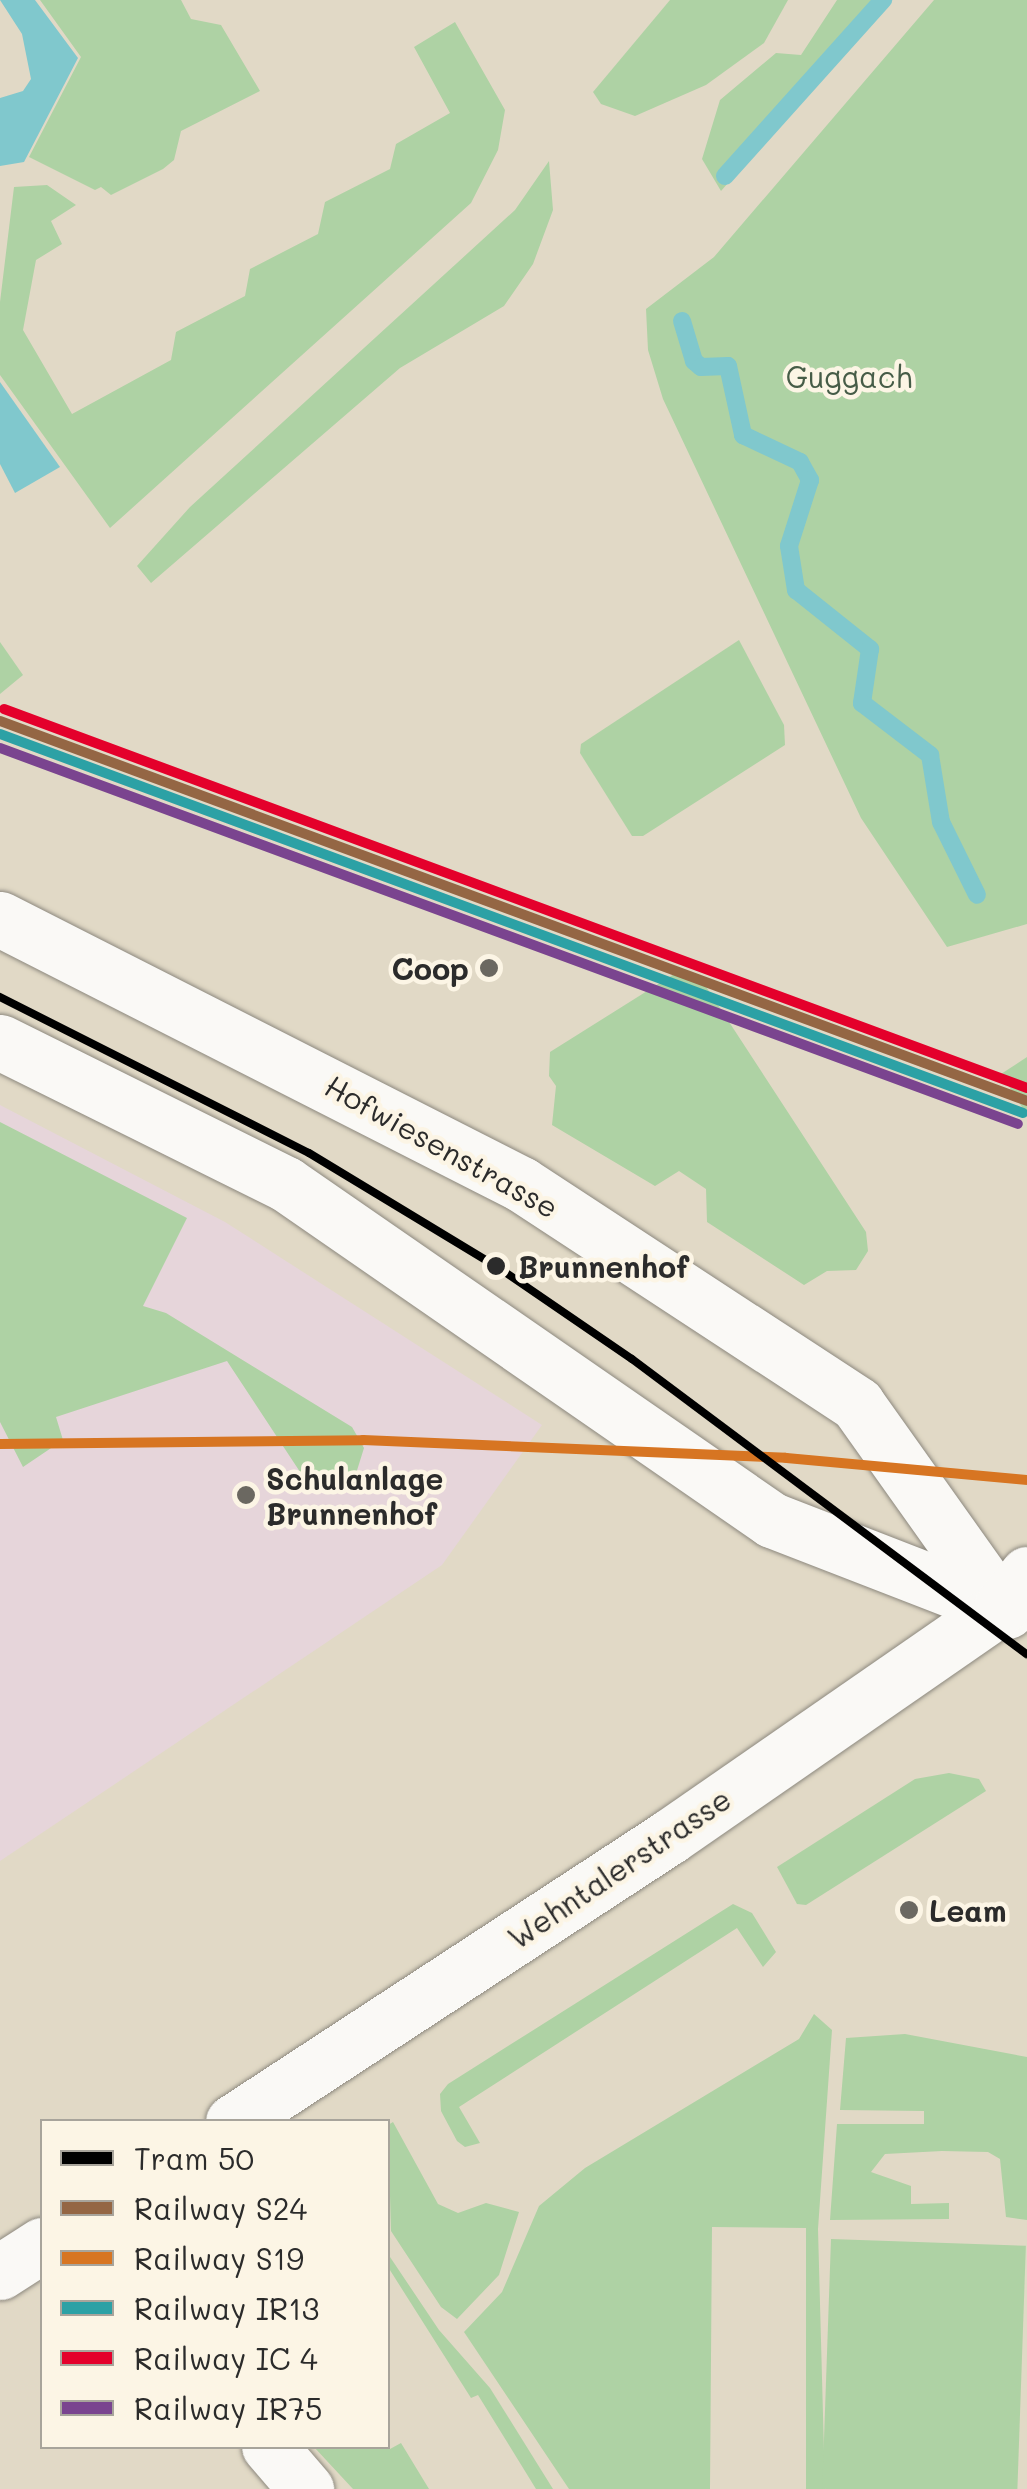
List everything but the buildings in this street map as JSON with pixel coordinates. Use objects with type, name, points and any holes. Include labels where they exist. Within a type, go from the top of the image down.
[{"type":"street","name":"Hofwiesenstrasse","points":[[0,919],[521,1184],[858,1404],[1020,1602]]},
{"type":"street","points":[[0,1042],[286,1184],[772,1520],[1020,1602]]},
{"type":"street","name":"Wehntalerstrasse","points":[[238,2119],[1020,1602]]},
{"type":"street","points":[[0,2272],[40,2245]]},
{"type":"street","points":[[273,2449],[306,2489]]},
{"type":"shaded area","name":"Schulanlage Brunnenhof","points":[[0,1105],[225,1222],[542,1425],[442,1565],[0,1861]]},
{"type":"green space","points":[[40,0],[181,0],[191,19],[221,25],[260,91],[181,131],[174,160],[163,169],[111,195],[101,187],[95,190],[29,157],[81,57]]},
{"type":"green space","points":[[670,0],[788,0],[764,43],[706,85],[635,116],[601,104],[593,92]]},
{"type":"green space","points":[[837,0],[889,0],[721,191],[702,159],[720,100],[776,53],[801,55]]},
{"type":"green space","name":"Guggach","points":[[934,0],[1027,0],[1027,924],[947,947],[861,818],[663,399],[648,350],[646,309],[714,257]]},
{"type":"green space","points":[[455,22],[505,110],[498,150],[471,203],[110,528],[0,375],[0,302],[14,187],[47,185],[76,205],[51,221],[62,244],[36,260],[23,330],[72,414],[171,360],[176,332],[245,296],[250,269],[318,234],[325,202],[390,169],[396,144],[450,113],[414,47]]},
{"type":"green space","points":[[549,161],[553,210],[533,264],[504,306],[400,368],[151,583],[137,566],[190,507],[515,210]]},
{"type":"green space","points":[[739,640],[784,725],[785,745],[643,836],[632,836],[580,753],[581,744]]},
{"type":"green space","points":[[0,642],[23,675],[0,694]]},
{"type":"green space","points":[[679,971],[703,982],[866,1232],[868,1251],[856,1270],[827,1271],[804,1285],[707,1222],[706,1189],[679,1171],[655,1186],[552,1125],[556,1086],[549,1076],[550,1052]]},
{"type":"green space","points":[[1027,1057],[1027,1115],[1001,1074]]},
{"type":"green space","points":[[0,1122],[187,1218],[143,1306],[166,1313],[352,1427],[364,1448],[354,1480],[331,1491],[306,1481],[227,1361],[56,1417],[63,1440],[23,1467],[0,1422]]},
{"type":"green space","points":[[949,1773],[979,1779],[986,1791],[806,1905],[797,1904],[777,1867],[915,1779]]},
{"type":"green space","points":[[733,1904],[752,1913],[776,1952],[763,1967],[737,1928],[459,2107],[480,2143],[465,2147],[457,2141],[441,2111],[440,2094],[448,2084]]},
{"type":"green space","points":[[814,2014],[832,2030],[818,2229],[825,2489],[806,2489],[806,2228],[712,2227],[710,2489],[569,2489],[464,2332],[502,2292],[539,2206],[585,2168],[799,2039]]},
{"type":"green space","points":[[905,2034],[1027,2057],[1027,2220],[1006,2217],[1000,2159],[988,2152],[942,2151],[885,2154],[871,2172],[911,2186],[911,2204],[949,2203],[949,2219],[830,2220],[837,2124],[924,2124],[924,2111],[840,2110],[846,2038]]},
{"type":"green space","points":[[393,2122],[438,2204],[458,2213],[486,2203],[519,2212],[499,2275],[457,2319],[441,2307],[391,2231]]},
{"type":"green space","points":[[831,2239],[1026,2246],[1017,2489],[822,2489]]},
{"type":"green space","points":[[390,2257],[439,2330],[490,2388],[553,2489],[536,2489],[478,2395],[471,2398],[390,2270]]},
{"type":"green space","points":[[401,2443],[429,2489],[353,2489],[316,2449],[390,2449]]},
{"type":"water","points":[[0,0],[35,0],[78,58],[24,162],[0,166],[0,98],[23,91],[31,79],[22,34]]},
{"type":"water","points":[[0,382],[60,467],[15,493],[0,464]]},
{"type":"waterway","points":[[725,176],[883,0]]},
{"type":"waterway","points":[[682,321],[694,361],[701,367],[728,366],[743,435],[800,462],[810,480],[789,546],[796,590],[870,649],[862,703],[930,755],[941,822],[977,895]]},
{"type":"tram line","name":"50","points":[[0,997],[309,1153],[499,1268],[632,1359],[1027,1654]]},
{"type":"rail line","name":"S24","points":[[0,721],[1027,1101]]},
{"type":"rail line","name":"IR13","points":[[0,734],[1023,1113]]},
{"type":"rail line","name":"IR75","points":[[0,748],[1018,1124]]},
{"type":"rail line","name":"S19","points":[[0,1444],[363,1440],[786,1458],[1027,1480]]},
{"type":"transit line","points":[[4,709],[1027,1088]]},
{"type":"place","name":"Coop","points":[[489,968]]},
{"type":"place","name":"Brunnenhof","points":[[496,1266]]},
{"type":"place","name":"Schulanlage Brunnenhof","points":[[246,1495]]},
{"type":"place","name":"Leam","points":[[909,1910]]}]
